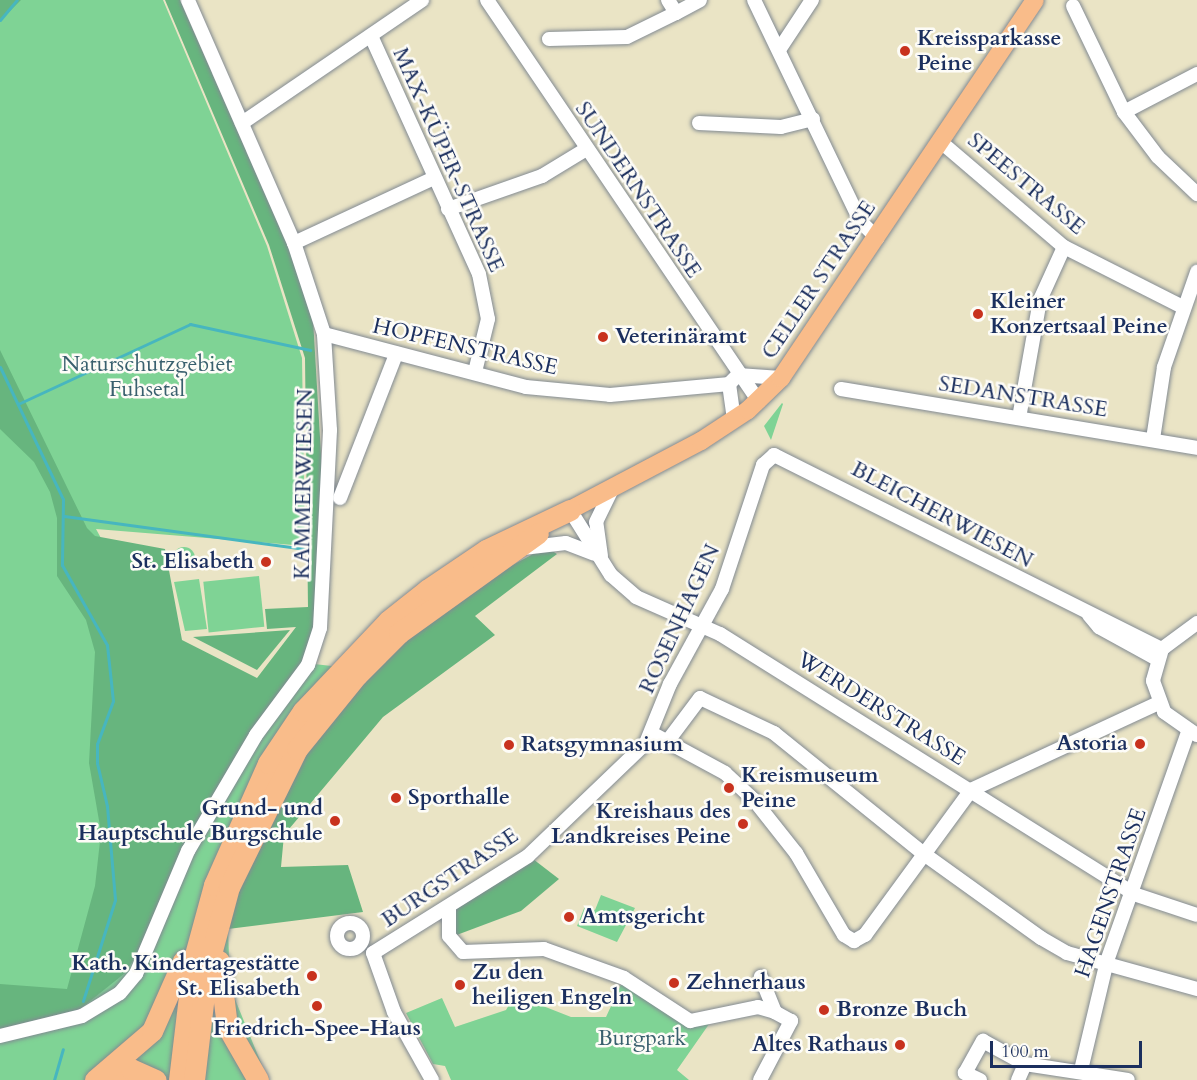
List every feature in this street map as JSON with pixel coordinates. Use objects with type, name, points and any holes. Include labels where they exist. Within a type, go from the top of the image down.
[{"type":"highway","points":[[194,1080],[211,921],[278,779],[327,709],[399,633],[570,510]]},
{"type":"highway","points":[[179,1080],[186,1005],[211,921],[229,844],[268,763],[345,663],[388,621],[466,561],[570,510]]},
{"type":"highway","points":[[96,1079],[137,1047],[159,1021],[193,931],[211,921]]},
{"type":"highway","points":[[211,921],[224,1015],[258,1080]]},
{"type":"highway","points":[[96,1079],[124,1068],[156,1080]]},
{"type":"main road","name":"CELLER STRASSE","points":[[570,510],[734,420],[759,401],[781,378],[1035,0]]},
{"type":"street","name":"KAMMERWIESEN","points":[[0,1036],[100,1007],[136,974],[188,851],[220,792],[317,644],[330,430],[324,334],[294,243],[188,0]]},
{"type":"street","points":[[242,123],[422,0]]},
{"type":"street","name":"SUNDERNSTRASSE","points":[[487,0],[733,379],[759,401]]},
{"type":"street","points":[[668,0],[676,13]]},
{"type":"street","points":[[549,39],[627,37],[700,0]]},
{"type":"street","points":[[754,0],[861,222],[877,238]]},
{"type":"street","points":[[779,50],[812,0]]},
{"type":"street","points":[[1073,6],[1124,112],[1158,157],[1197,194]]},
{"type":"street","name":"MAX-KÜPER-STRASSE","points":[[371,36],[432,178],[479,274],[488,319],[475,372]]},
{"type":"street","points":[[1124,112],[1197,74]]},
{"type":"street","points":[[699,123],[781,128],[813,119]]},
{"type":"street","name":"SPEESTRASSE","points":[[941,142],[1064,247],[1181,306]]},
{"type":"street","points":[[448,209],[542,176],[585,150]]},
{"type":"street","points":[[294,243],[432,178]]},
{"type":"street","points":[[1019,418],[1040,300],[1064,247]]},
{"type":"street","points":[[1153,439],[1181,306],[1197,272]]},
{"type":"street","name":"HOPFENSTRASSE","points":[[324,334],[526,387],[610,395],[733,379],[781,378]]},
{"type":"street","name":"KAMMERWIESEN","points":[[340,498],[396,354]]},
{"type":"street","points":[[733,379],[734,420]]},
{"type":"street","name":"SEDANSTRASSE","points":[[842,389],[1197,448]]},
{"type":"street","name":"BLEICHERWIESEN","points":[[774,455],[1089,615],[1106,618],[1160,654]]},
{"type":"street","name":"ROSENHAGEN","points":[[627,762],[652,734],[670,684],[704,627],[763,465],[774,455]]},
{"type":"street","points":[[600,559],[596,522],[613,486]]},
{"type":"street","name":"WERDERSTRASSE","points":[[570,510],[600,559],[636,597],[704,627],[971,790],[1134,894],[1197,915]]},
{"type":"street","points":[[516,550],[566,543],[600,559]]},
{"type":"street","points":[[1192,733],[1158,703],[1153,681],[1160,654],[1197,623]]},
{"type":"street","points":[[668,741],[700,698],[774,733],[924,854],[1067,953],[1107,961],[1197,988]]},
{"type":"street","points":[[652,734],[725,773],[754,800],[796,853],[838,927],[854,941],[865,935],[971,790],[1158,703]]},
{"type":"street","name":"HAGENSTRASSE","points":[[1081,1070],[1107,961],[1134,894],[1192,733]]},
{"type":"street","name":"BURGSTRASSE","points":[[362,943],[373,958],[528,856],[627,762]]},
{"type":"street","points":[[449,908],[449,936],[463,952],[544,948],[624,978],[690,1021],[758,1007],[775,1012],[791,1021],[760,1080]]},
{"type":"street","points":[[373,958],[432,1080]]},
{"type":"street","points":[[761,977],[775,1012]]},
{"type":"street","points":[[980,1080],[965,1072],[983,1041],[1025,1064],[1081,1070],[1128,1080]]},
{"type":"street","points":[[1018,1080],[1025,1064]]},
{"type":"green space","name":"Naturschutzgebiet Fuhsetal","points":[[0,0],[163,0],[267,246],[302,358],[305,546],[96,529],[125,582],[183,649],[79,991],[0,1023]]},
{"type":"green space","points":[[0,0],[21,0],[0,21]]},
{"type":"green space","points":[[165,0],[180,0],[299,271],[313,319],[323,488],[312,644],[306,663],[253,731],[184,845],[148,937],[125,973],[74,1014],[0,1033],[0,984],[67,989],[95,886],[101,832],[89,763],[95,652],[86,620],[57,576],[57,518],[50,492],[34,462],[0,429],[0,350],[87,528],[95,536],[165,549],[182,640],[257,678],[296,627],[267,629],[265,609],[308,607],[305,358],[269,245]]},
{"type":"green space","points":[[783,404],[771,440],[764,426]]},
{"type":"green space","points":[[184,547],[192,550],[195,558],[192,566],[184,569],[176,566],[173,558],[176,550]]},
{"type":"green space","points":[[546,547],[557,554],[475,616],[495,635],[383,717],[284,835],[281,867],[348,865],[363,912],[228,929],[241,873],[304,751],[365,670],[440,604]]},
{"type":"green space","points":[[259,576],[264,627],[209,633],[203,582]]},
{"type":"green space","points":[[199,579],[207,629],[185,631],[174,582]]},
{"type":"green space","points":[[290,630],[257,670],[193,637]]},
{"type":"green space","points":[[306,663],[365,670],[228,929],[230,987],[268,1080],[0,1080],[0,1033],[148,937],[184,845],[253,731]]},
{"type":"green space","points":[[533,859],[559,879],[521,911],[454,936],[453,911]]},
{"type":"green space","points":[[601,895],[635,908],[617,942],[577,926],[585,906],[595,910]]},
{"type":"green space","name":"Burgpark","points":[[624,978],[680,1015],[714,1017],[677,1070],[689,1080],[451,1080],[445,1066],[433,1064],[406,1013],[442,998],[455,1027],[506,1010],[515,995],[571,1017],[606,1017]]},
{"type":"waterway","points":[[0,20],[17,0]]},
{"type":"waterway","points":[[18,404],[190,324],[310,350]]},
{"type":"waterway","points":[[0,367],[63,499],[62,565],[107,645],[113,701],[97,744],[97,763],[107,806],[115,900],[83,1001]]},
{"type":"waterway","points":[[64,516],[304,549]]},
{"type":"waterway","points":[[54,1080],[63,1049]]},
{"type":"place","name":"Kreissparkasse Peine","points":[[905,51]]},
{"type":"place","name":"Kleiner Konzertsaal Peine","points":[[978,314]]},
{"type":"place","name":"Veterinäramt","points":[[603,337]]},
{"type":"place","name":"St. Elisabeth","points":[[266,562]]},
{"type":"place","name":"Astoria","points":[[1140,744]]},
{"type":"place","name":"Ratsgymnasium","points":[[509,745]]},
{"type":"place","name":"Kreismuseum Peine","points":[[729,788]]},
{"type":"place","name":"Sporthalle","points":[[396,798]]},
{"type":"place","name":"Grund- und Hauptschule Burgschule","points":[[335,821]]},
{"type":"place","name":"Kreishaus des Landkreises Peine","points":[[743,824]]},
{"type":"place","name":"Amtsgericht","points":[[569,917]]},
{"type":"place","name":"Kath. Kindertagestätte St. Elisabeth","points":[[312,976]]},
{"type":"place","name":"Zehnerhaus","points":[[674,983]]},
{"type":"place","name":"Zu den heiligen Engeln","points":[[460,985]]},
{"type":"place","name":"Friedrich-Spee-Haus","points":[[317,1006]]},
{"type":"place","name":"Bronze Buch","points":[[824,1010]]},
{"type":"place","name":"Altes Rathaus","points":[[900,1045]]}]
